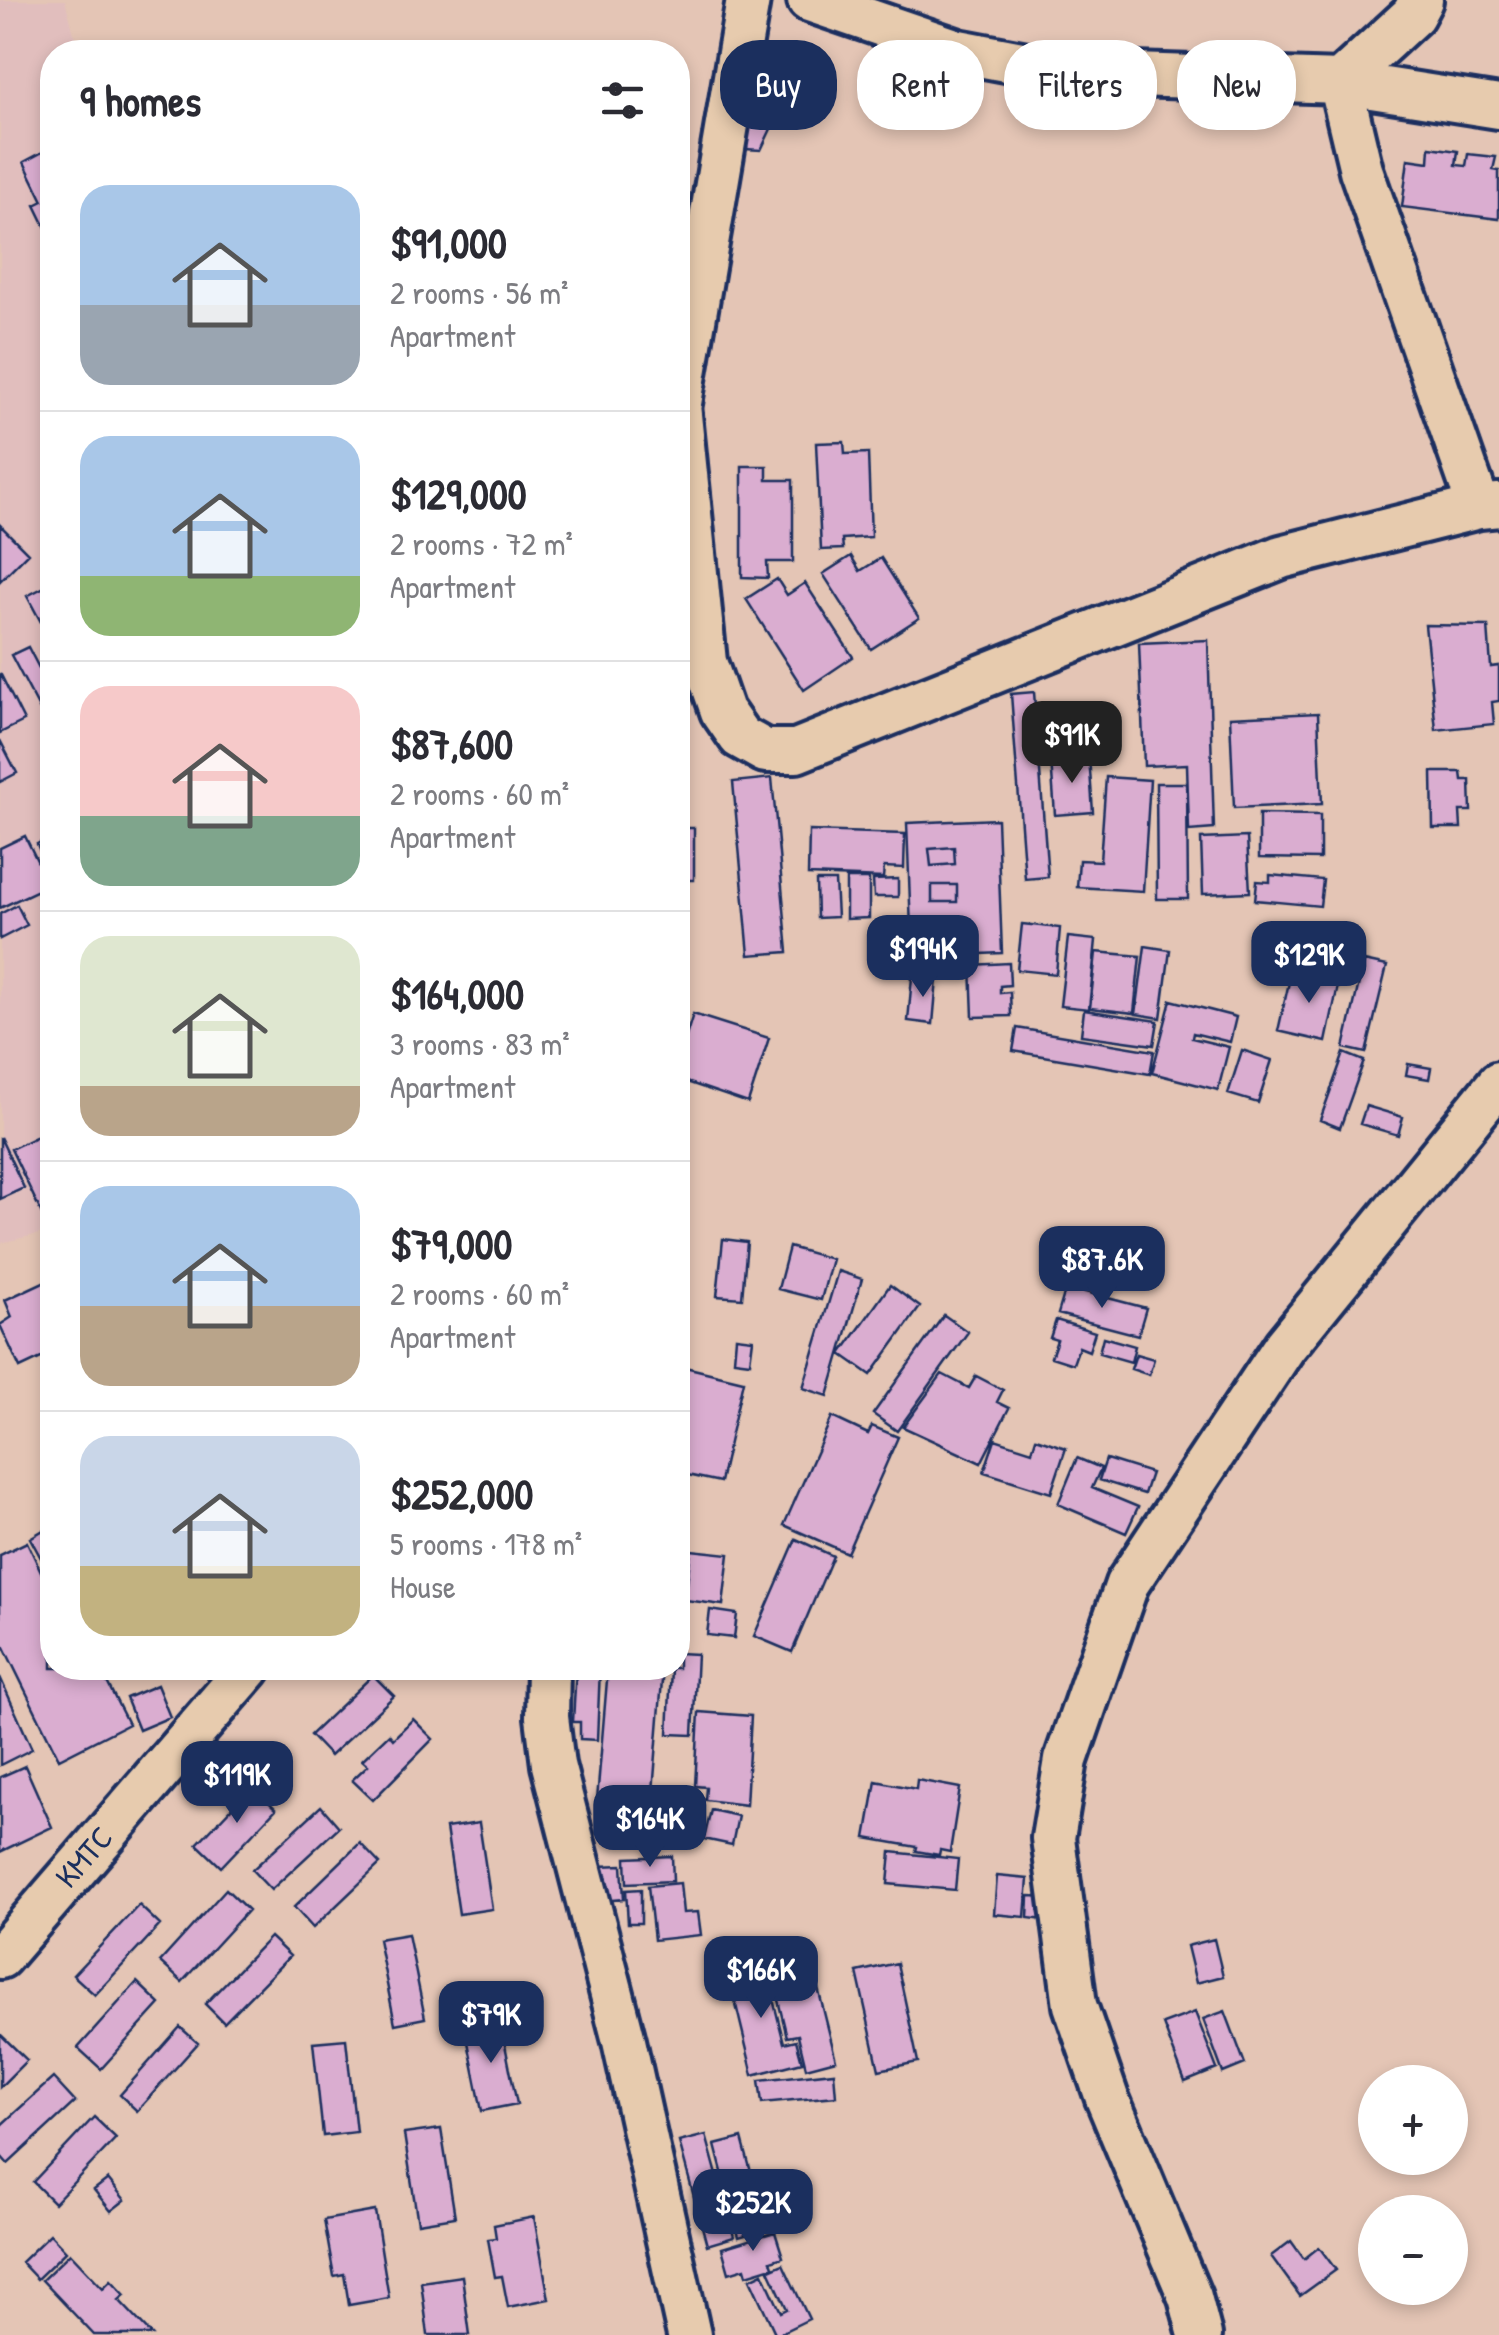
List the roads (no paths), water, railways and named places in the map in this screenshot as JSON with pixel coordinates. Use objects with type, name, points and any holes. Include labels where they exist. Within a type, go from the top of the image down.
[{"type":"street","points":[[690,340],[748,0]]},
{"type":"street","points":[[809,0],[958,50],[1075,73],[1340,82],[1499,107]]},
{"type":"street","points":[[1340,82],[1425,5]]},
{"type":"street","points":[[690,522],[705,662],[722,712],[740,737],[766,751],[796,751],[1280,556],[1489,506],[1361,170],[1340,82]]},
{"type":"street","points":[[1200,2335],[1190,2297],[1108,2098],[1075,2005],[1053,1838],[1066,1760],[1126,1584],[1285,1346],[1499,1083]]},
{"type":"street","name":"KMTC","points":[[0,1957],[239,1680]]},
{"type":"street","points":[[548,1680],[553,1765],[624,2041],[689,2335]]}]
